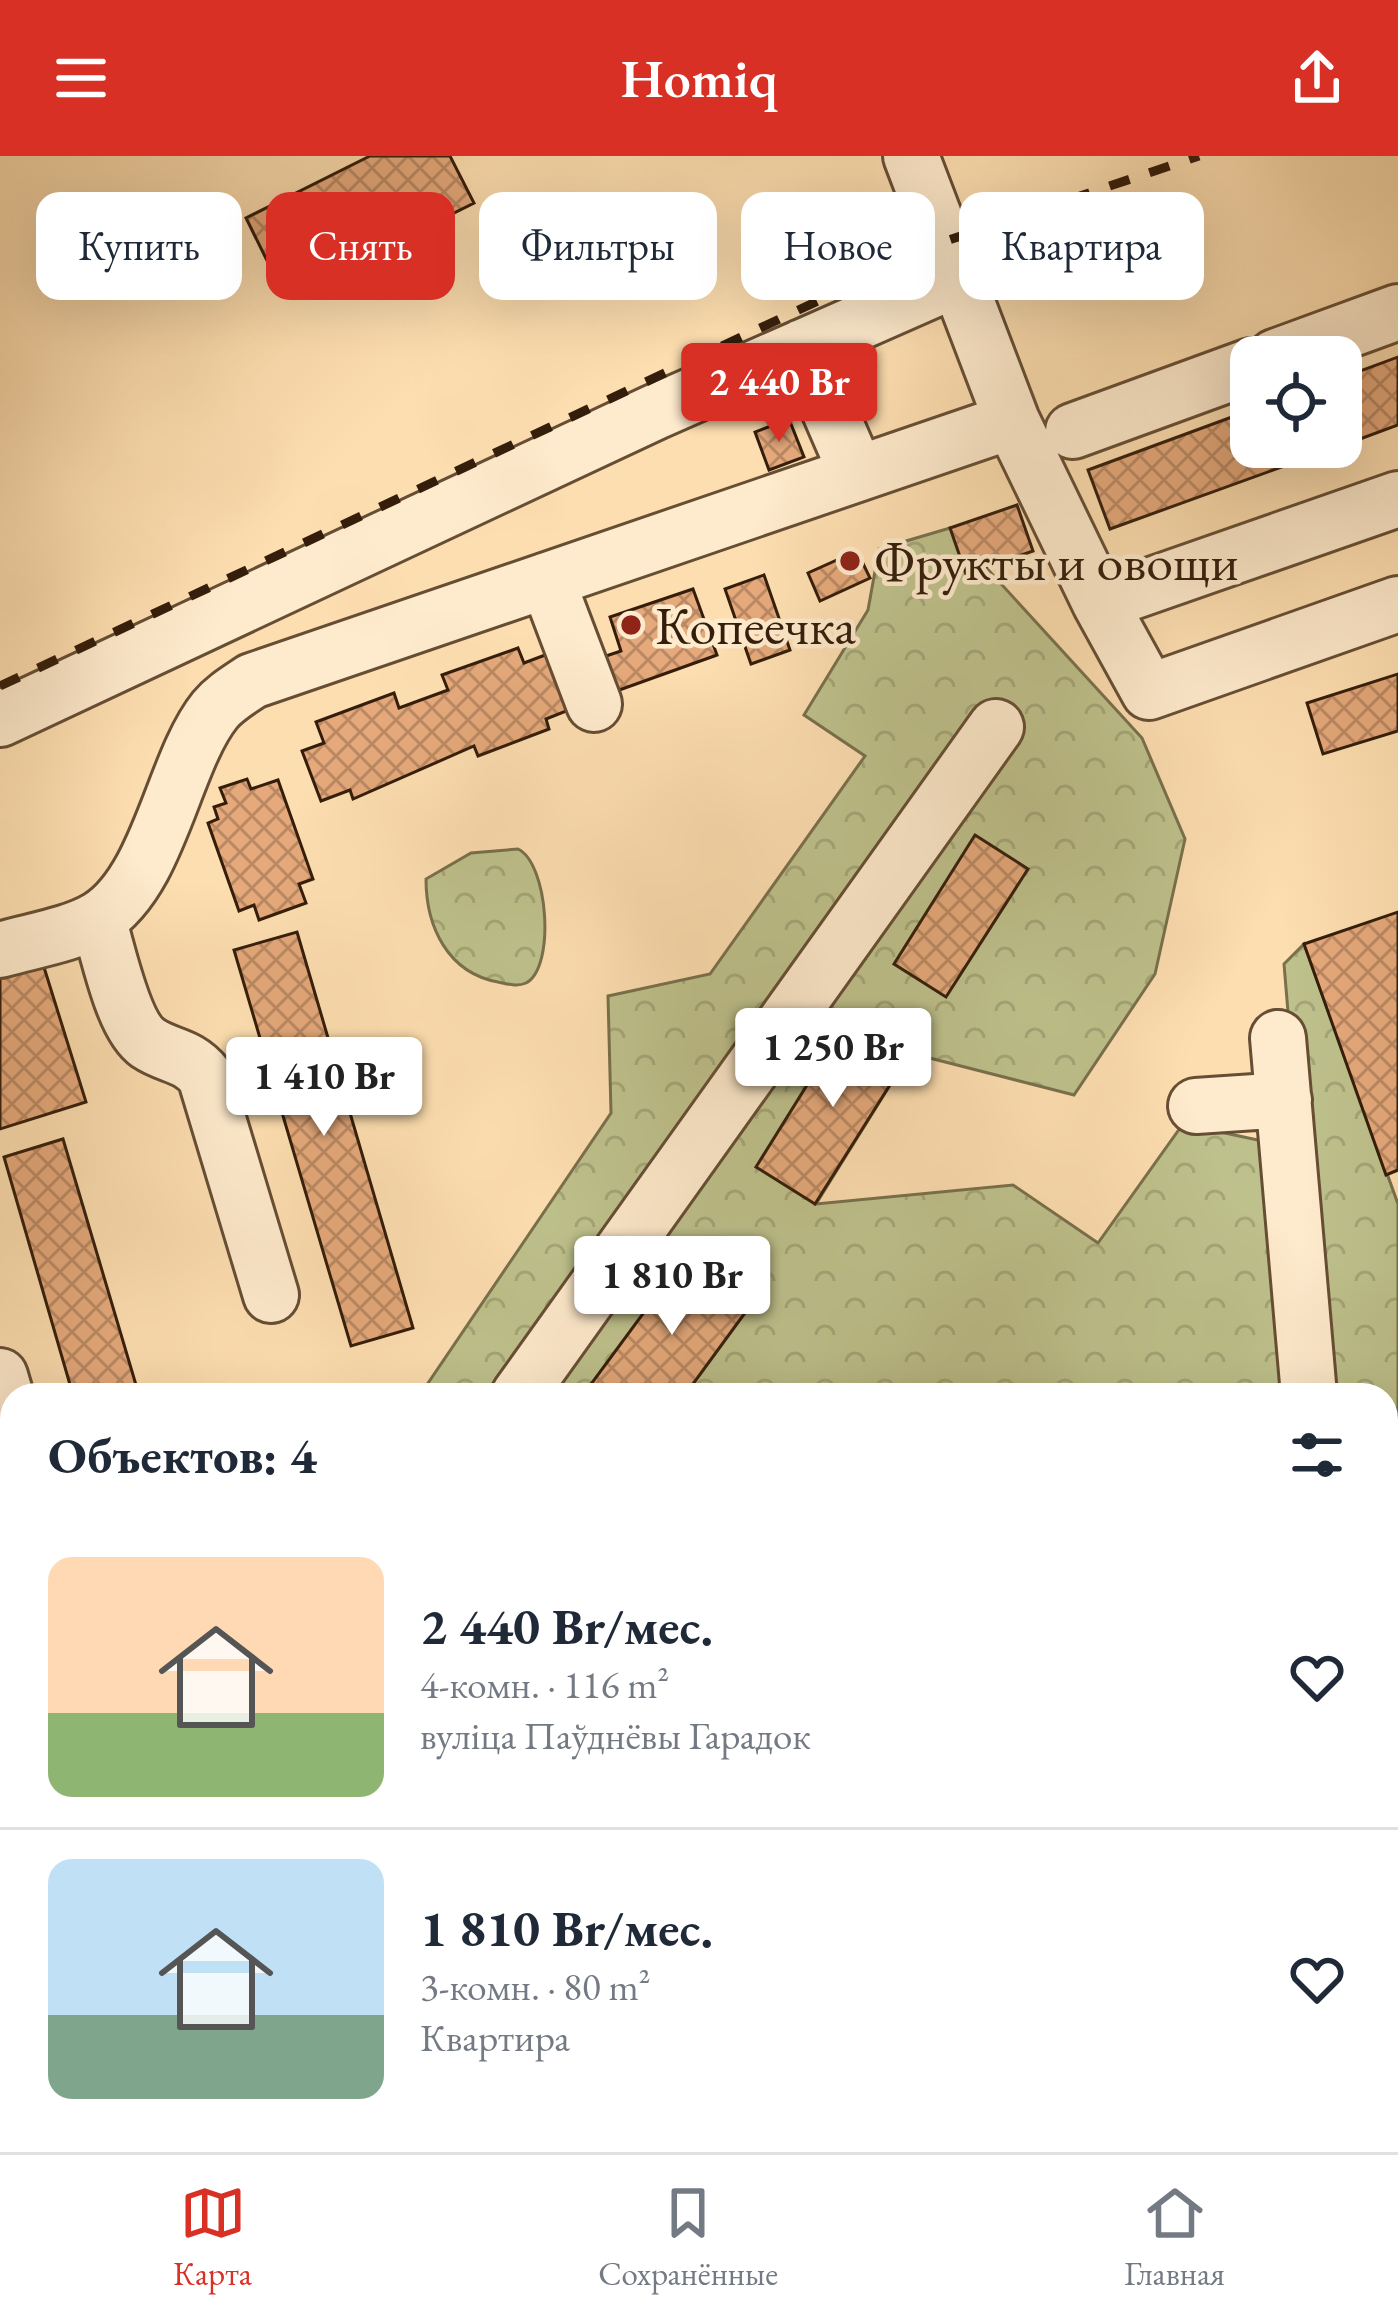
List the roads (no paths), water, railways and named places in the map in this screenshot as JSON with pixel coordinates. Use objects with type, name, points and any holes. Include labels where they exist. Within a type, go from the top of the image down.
[{"type":"street","points":[[911,156],[1012,422],[1149,692],[1398,604]]},
{"type":"street","points":[[0,719],[802,347],[950,261]]},
{"type":"street","points":[[1332,336],[1398,312]]},
{"type":"street","points":[[802,347],[857,474]]},
{"type":"street","points":[[1072,430],[1230,374]]},
{"type":"street","points":[[0,950],[98,919],[146,856],[205,727],[232,695],[252,681],[1012,422]]},
{"type":"street","points":[[1100,603],[1398,499]]},
{"type":"street","points":[[548,580],[594,704]]},
{"type":"street","points":[[529,1383],[996,727]]},
{"type":"street","points":[[98,919],[132,1025],[143,1040],[178,1052],[205,1076],[271,1295]]},
{"type":"street","points":[[1278,1038],[1308,1383]]},
{"type":"street","points":[[1196,1106],[1284,1100]]},
{"type":"railway","points":[[0,686],[943,242],[1199,156]]},
{"type":"place","name":"Фрукты и овощи","points":[[850,561]]},
{"type":"place","name":"Копеечка","points":[[631,625]]}]
